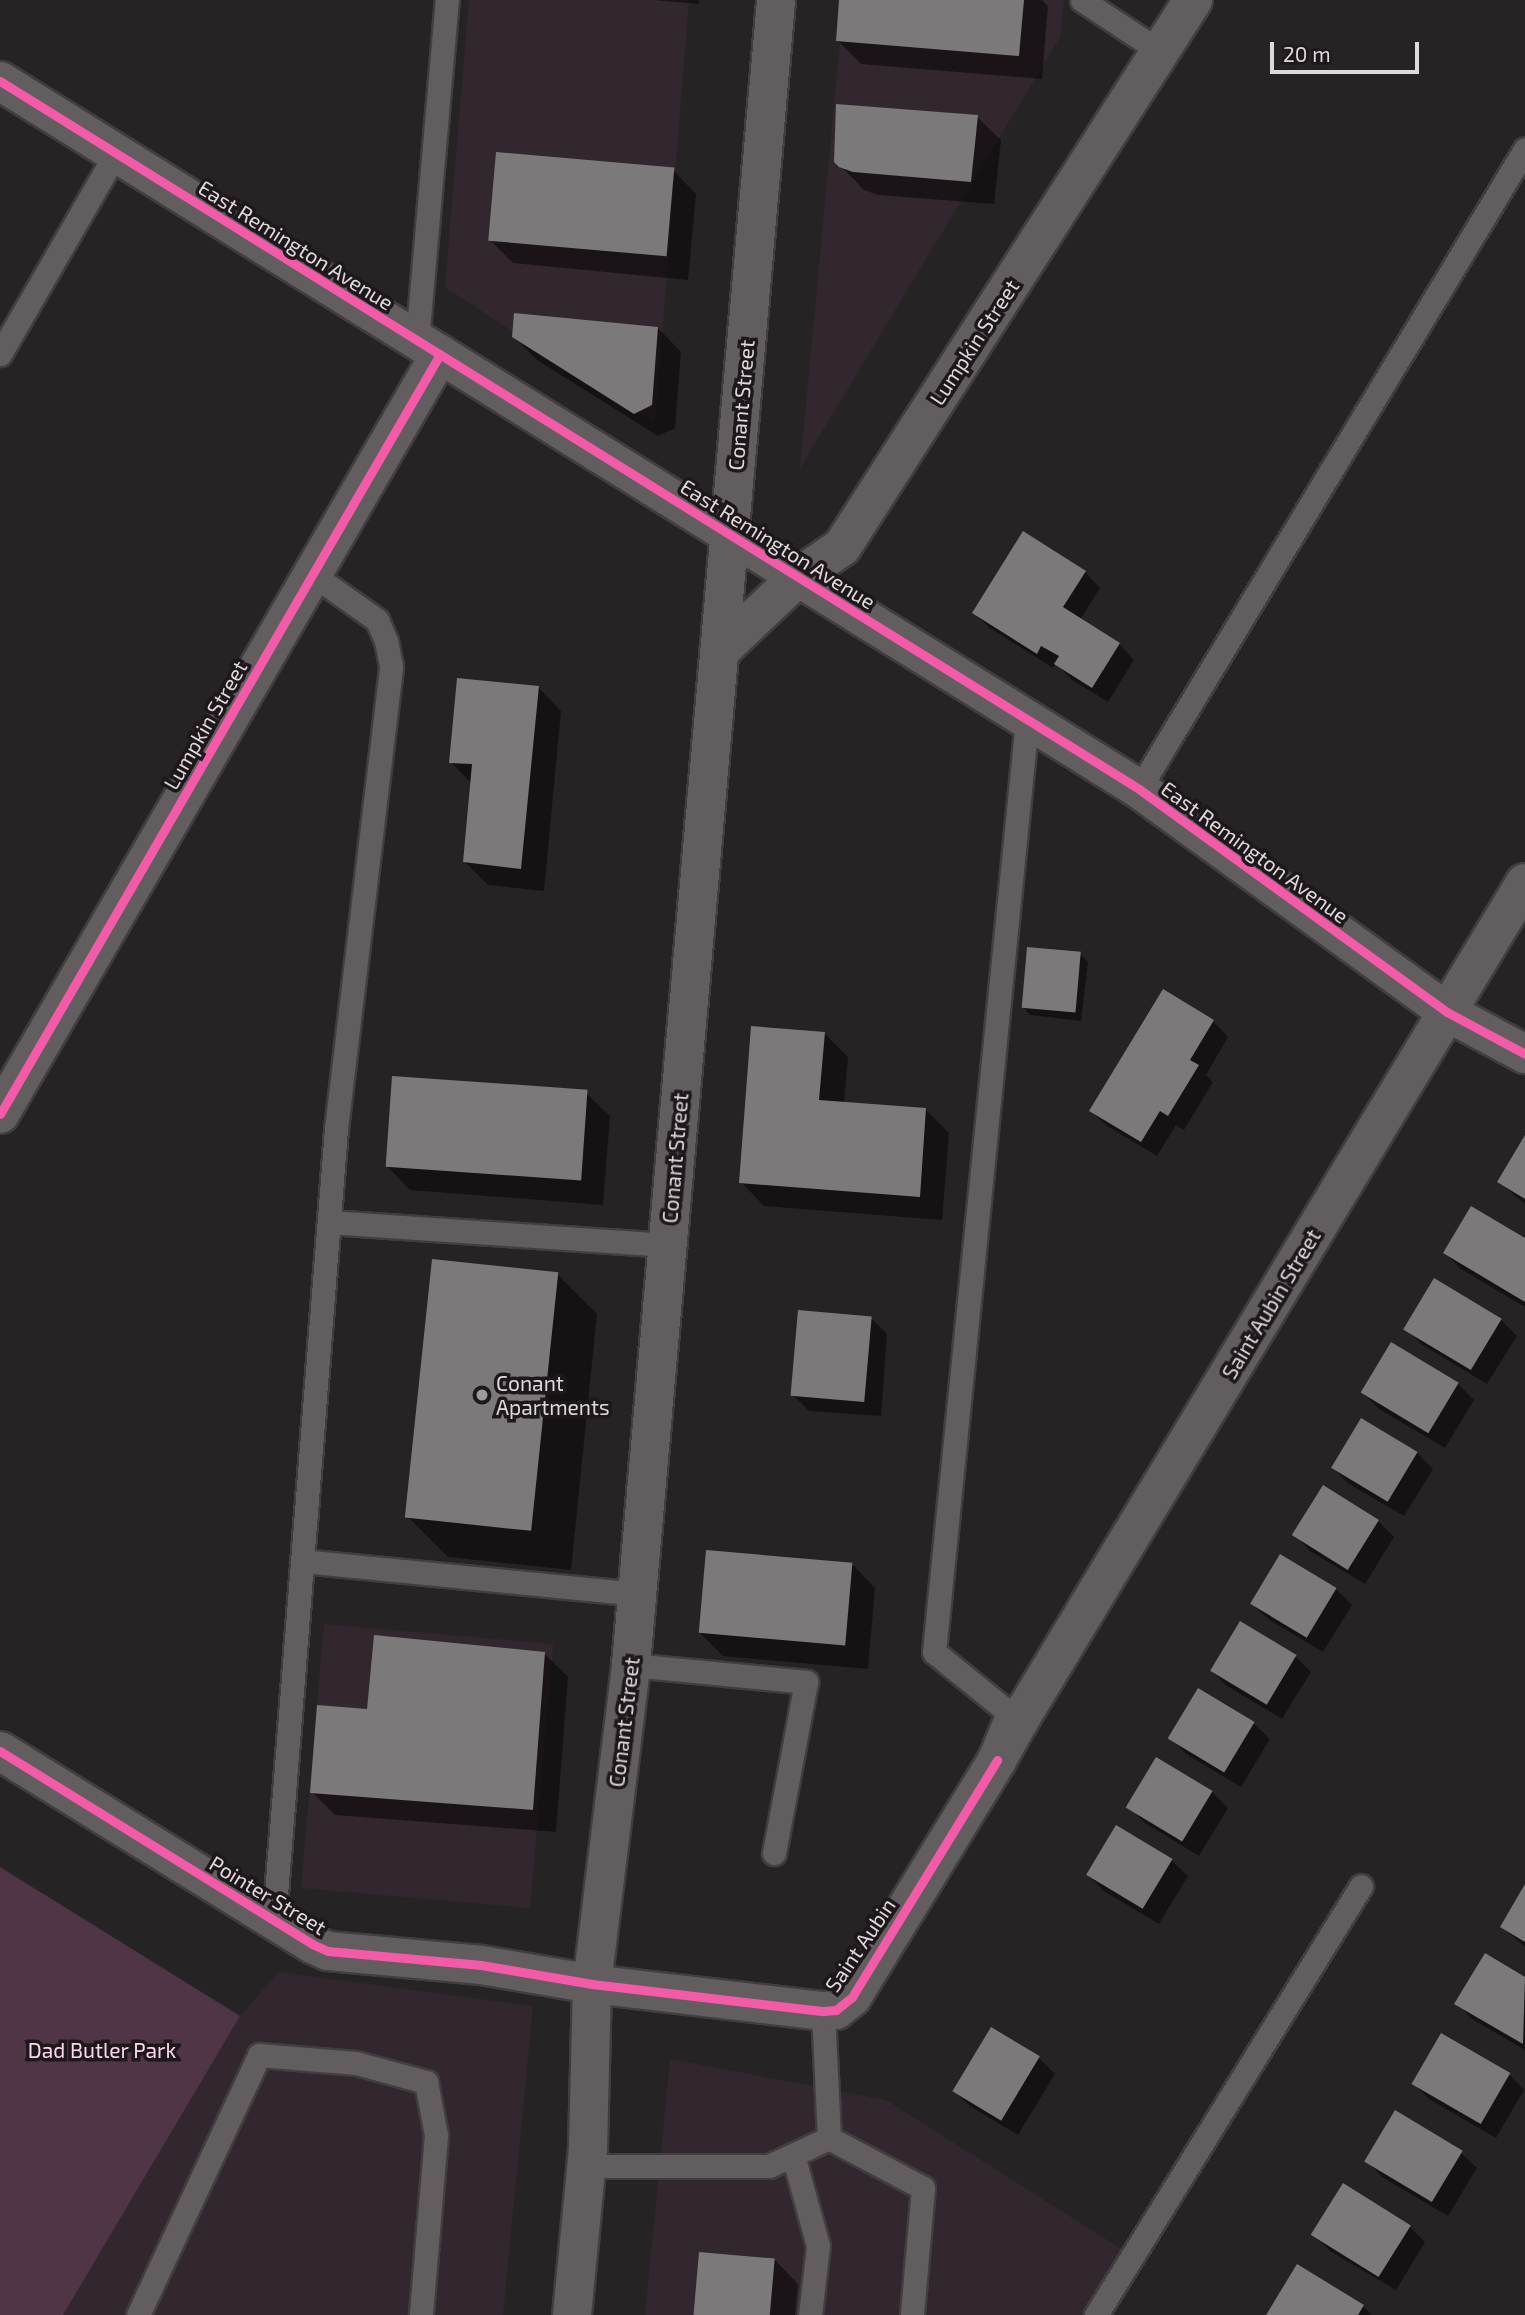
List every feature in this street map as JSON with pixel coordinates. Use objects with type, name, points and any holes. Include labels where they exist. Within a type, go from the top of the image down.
[{"type":"street","name":"Conant Street","points":[[572,2315],[586,2166],[592,1984],[631,1665],[776,0]]},
{"type":"street","name":"Lumpkin Street","points":[[719,652],[798,577],[842,547],[1192,0]]},
{"type":"street","name":"East Remington Avenue","points":[[0,81],[1139,789],[1447,1012],[1525,1054]]},
{"type":"street","name":"Lumpkin Street","points":[[0,1114],[312,574],[428,347]]},
{"type":"street","name":"Saint Aubin Street","points":[[1017,1719],[1525,883]]},
{"type":"street","name":"Saint Aubin","points":[[592,1984],[823,2011],[836,2010],[852,1997],[997,1760],[1017,1719]]},
{"type":"street","name":"Pointer Street","points":[[0,1751],[328,1951],[481,1965],[592,1984]]},
{"type":"lane","points":[[428,347],[447,0]]},
{"type":"lane","points":[[1082,0],[1161,52]]},
{"type":"lane","points":[[1139,789],[1525,149]]},
{"type":"lane","points":[[0,354],[116,153]]},
{"type":"lane","points":[[274,1920],[336,1129],[391,666],[386,641],[377,620],[312,574]]},
{"type":"lane","points":[[1017,1719],[934,1652],[1027,720]]},
{"type":"lane","points":[[329,1222],[667,1245]]},
{"type":"lane","points":[[302,1561],[637,1594]]},
{"type":"lane","points":[[631,1665],[806,1682],[774,1853]]},
{"type":"lane","points":[[1096,2315],[1361,1886]]},
{"type":"lane","points":[[823,2011],[829,2138]]},
{"type":"lane","points":[[138,2315],[259,2055],[356,2063],[426,2082],[436,2136],[421,2315]]},
{"type":"lane","points":[[586,2166],[769,2166],[829,2138]]},
{"type":"lane","points":[[829,2138],[923,2188],[912,2315]]},
{"type":"lane","points":[[793,2155],[818,2246],[810,2315]]},
{"type":"shaded area","points":[[469,0],[689,0],[655,424],[445,287]]},
{"type":"shaded area","points":[[844,0],[1064,0],[1060,37],[800,468]]},
{"type":"shaded area","points":[[324,1624],[553,1644],[530,1908],[301,1888]]},
{"type":"shaded area","points":[[279,1972],[533,2006],[503,2315],[63,2315],[240,2016]]},
{"type":"shaded area","points":[[670,2059],[886,2100],[1123,2250],[1083,2315],[645,2315]]},
{"type":"green space","name":"Dad Butler Park","points":[[0,1867],[240,2016],[63,2315],[0,2315]]},
{"type":"building","points":[[839,0],[1024,0],[1019,56],[836,41]]},
{"type":"building","points":[[836,104],[978,115],[971,182],[853,172],[839,167],[834,162]]},
{"type":"building","points":[[496,152],[674,168],[667,256],[488,241]]},
{"type":"building","points":[[514,313],[658,327],[652,405],[634,414],[512,337]]},
{"type":"building","points":[[1023,531],[1086,571],[1063,607],[1120,643],[1092,688],[1054,664],[1059,656],[1041,646],[1037,654],[972,613]]},
{"type":"building","points":[[457,678],[539,686],[521,869],[463,862],[472,764],[449,763]]},
{"type":"building","points":[[1027,947],[1081,952],[1075,1012],[1022,1008]]},
{"type":"building","points":[[1163,989],[1214,1020],[1190,1060],[1199,1065],[1168,1116],[1160,1111],[1141,1142],[1089,1111]]},
{"type":"building","points":[[751,1026],[825,1032],[819,1100],[926,1108],[920,1197],[739,1183]]},
{"type":"building","points":[[392,1076],[588,1090],[581,1180],[386,1167]]},
{"type":"building","points":[[1525,1135],[1525,1199],[1497,1182]]},
{"type":"building","points":[[1471,1206],[1525,1238],[1525,1302],[1443,1253]]},
{"type":"building","name":"Conant Apartments","points":[[432,1259],[558,1272],[531,1531],[405,1518]]},
{"type":"building","points":[[1434,1278],[1502,1319],[1471,1370],[1403,1329]]},
{"type":"building","points":[[798,1310],[872,1316],[864,1402],[791,1396]]},
{"type":"building","points":[[1391,1342],[1459,1383],[1428,1433],[1361,1393]]},
{"type":"building","points":[[1361,1418],[1418,1452],[1388,1502],[1331,1468]]},
{"type":"building","points":[[1323,1485],[1379,1520],[1348,1570],[1292,1535]]},
{"type":"building","points":[[706,1550],[852,1563],[845,1645],[699,1633]]},
{"type":"building","points":[[1280,1554],[1337,1588],[1307,1638],[1250,1604]]},
{"type":"building","points":[[1240,1621],[1297,1655],[1267,1705],[1210,1671]]},
{"type":"building","points":[[374,1635],[545,1652],[533,1810],[310,1793],[317,1705],[367,1709]]},
{"type":"building","points":[[1198,1688],[1255,1722],[1224,1773],[1168,1739]]},
{"type":"building","points":[[1156,1757],[1213,1791],[1182,1842],[1126,1808]]},
{"type":"building","points":[[1116,1825],[1173,1859],[1143,1909],[1086,1875]]},
{"type":"building","points":[[1525,1884],[1525,1942],[1500,1927]]},
{"type":"building","points":[[1485,1953],[1525,1977],[1523,2044],[1454,2004]]},
{"type":"building","points":[[991,2027],[1040,2056],[1001,2121],[952,2091]]},
{"type":"building","points":[[1441,2033],[1510,2073],[1481,2124],[1412,2084]]},
{"type":"building","points":[[1395,2110],[1463,2151],[1432,2202],[1364,2161]]},
{"type":"building","points":[[1343,2183],[1411,2225],[1379,2277],[1311,2235]]},
{"type":"building","points":[[699,2252],[775,2259],[770,2315],[694,2315]]},
{"type":"building","points":[[1297,2264],[1364,2305],[1358,2315],[1266,2315]]},
{"type":"cycle path","points":[[0,81],[1139,789],[1447,1012],[1525,1054]]},
{"type":"cycle path","points":[[0,1114],[440,354]]},
{"type":"cycle path","points":[[0,1751],[312,1944],[328,1951],[481,1965],[592,1984],[823,2011],[836,2010],[852,1997],[997,1760]]},
{"type":"place","name":"Conant Apartments","points":[[482,1395]]}]
